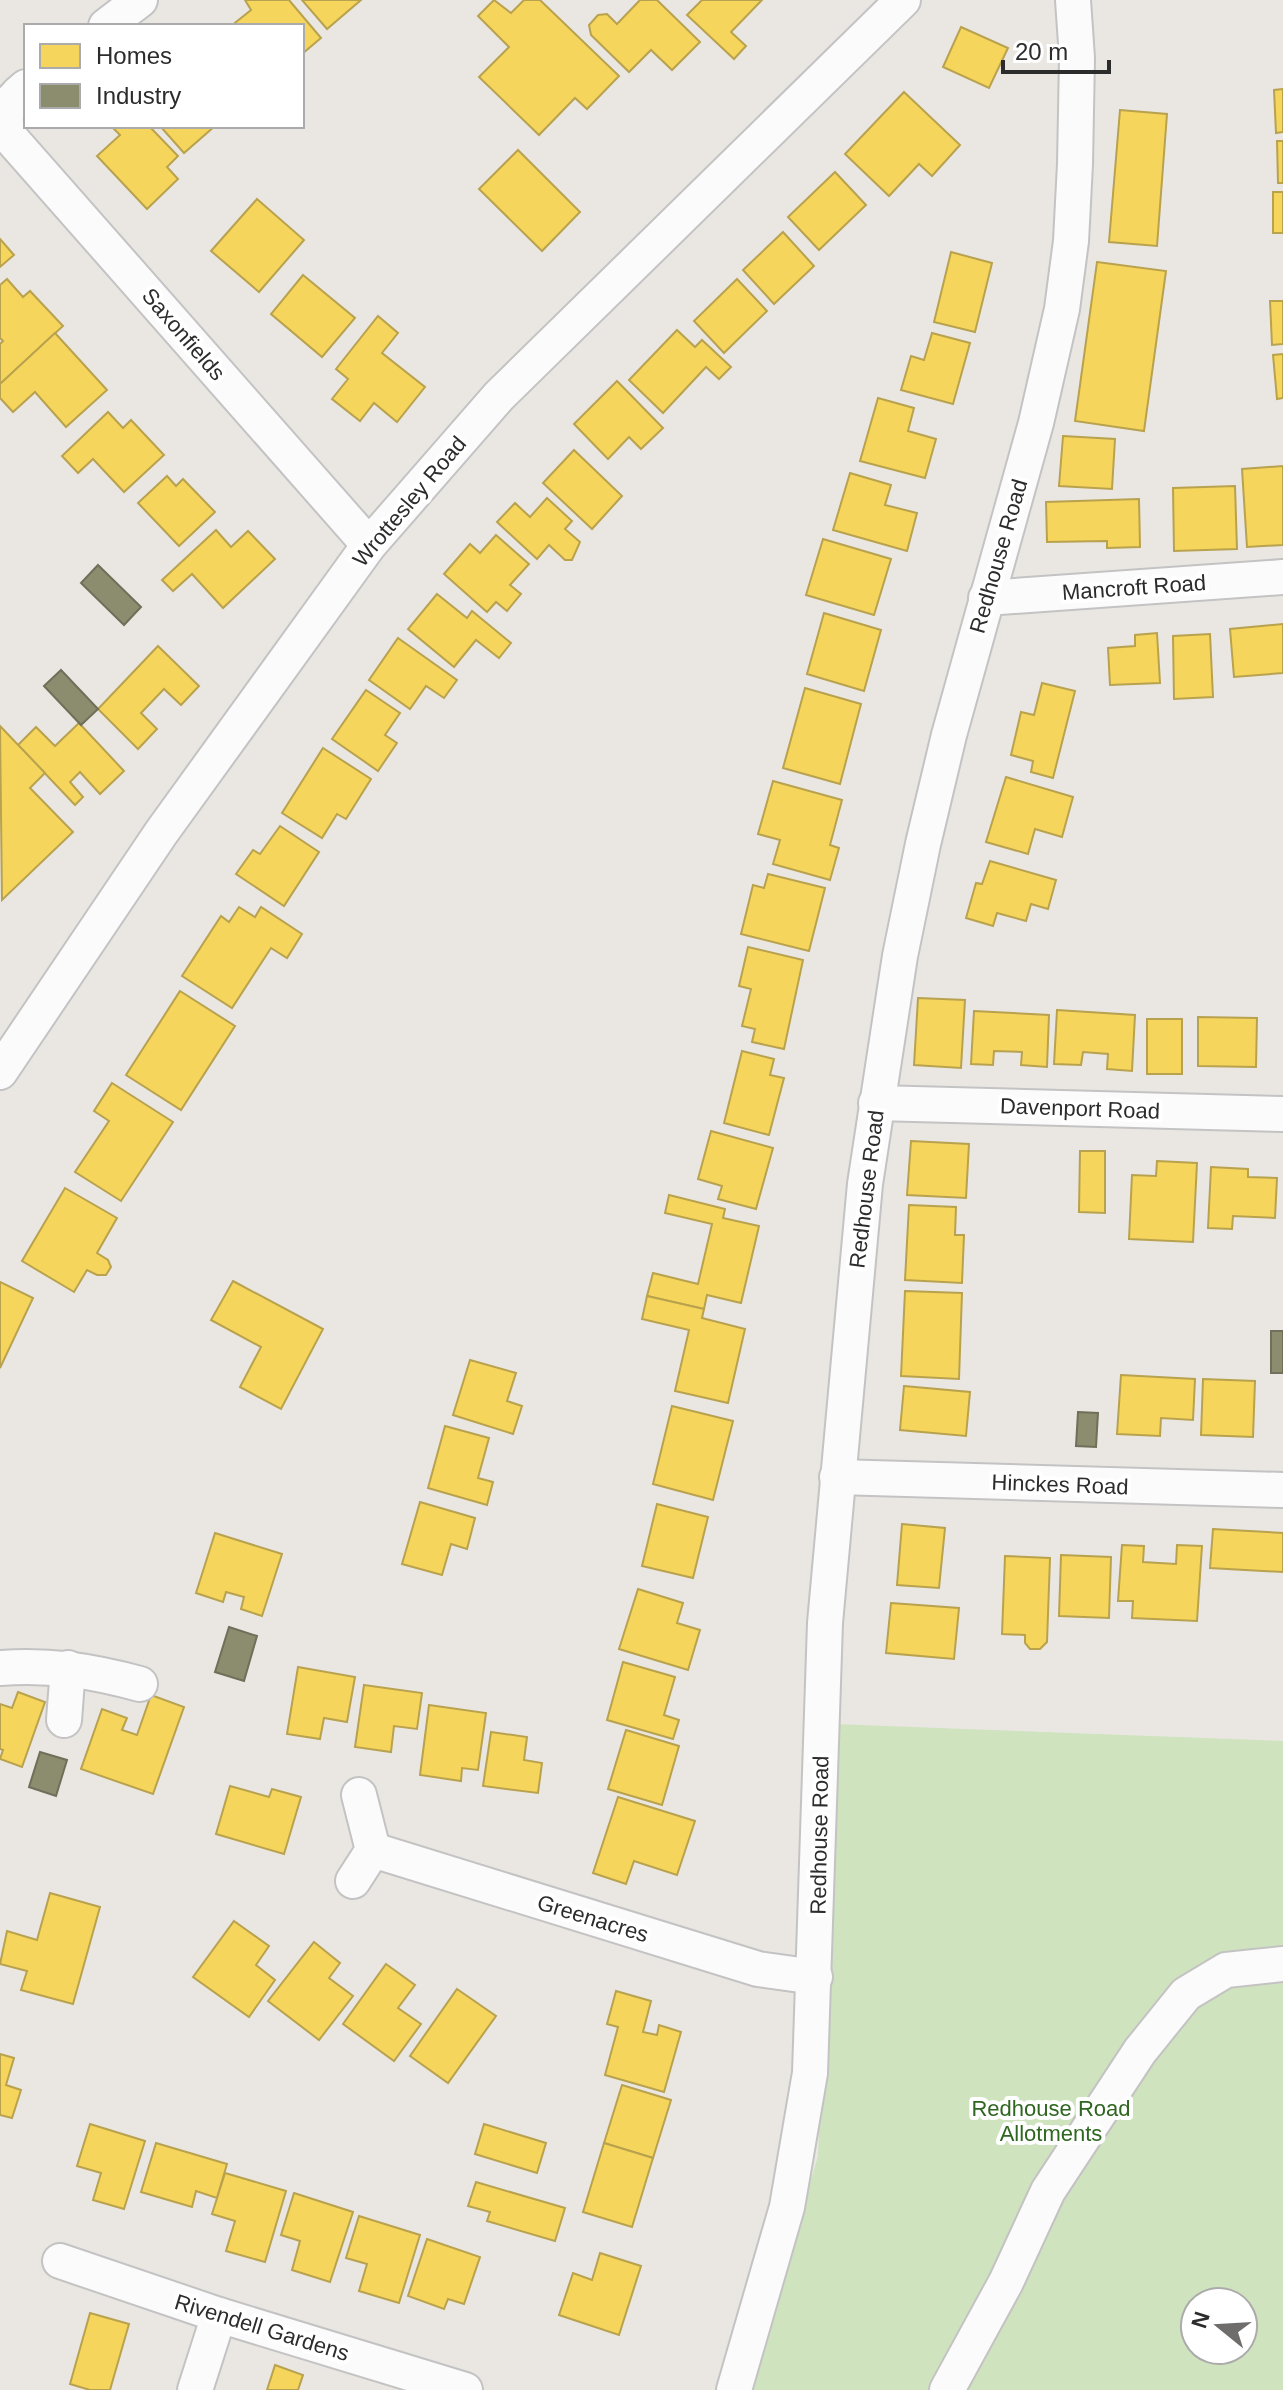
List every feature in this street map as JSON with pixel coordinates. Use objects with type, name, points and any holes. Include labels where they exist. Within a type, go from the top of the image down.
[{"type":"street","points":[[109,24],[140,0]]},
{"type":"street","name":"Wrottesley Road","points":[[0,1072],[161,833],[369,545],[499,396],[903,0]]},
{"type":"street","name":"Redhouse Road","points":[[734,2390],[787,2207],[810,2073],[825,1623],[865,1184],[876,1103],[923,844],[986,598],[1036,423],[1062,309],[1071,241],[1075,164],[1077,58],[1073,0]]},
{"type":"street","points":[[2,122],[10,98],[24,88]]},
{"type":"street","name":"Saxonfields","points":[[2,122],[8,135],[369,545]]},
{"type":"street","name":"Mancroft Road","points":[[986,598],[1283,577]]},
{"type":"street","name":"Davenport Road","points":[[876,1103],[1283,1114]]},
{"type":"street","name":"Hinckes Road","points":[[837,1477],[1283,1490]]},
{"type":"street","points":[[0,1668],[32,1665],[68,1668],[140,1684]]},
{"type":"street","points":[[64,1720],[68,1668]]},
{"type":"street","points":[[353,1881],[373,1850],[359,1795]]},
{"type":"street","name":"Greenacres","points":[[373,1850],[758,1969],[815,1977]]},
{"type":"street","points":[[947,2390],[1006,2282],[1048,2191],[1140,2051],[1186,1994],[1226,1970],[1283,1964]]},
{"type":"street","name":"Rivendell Gardens","points":[[60,2261],[219,2315],[465,2390]]},
{"type":"street","points":[[195,2390],[219,2315]]},
{"type":"green space","name":"Redhouse Road Allotments","points":[[834,1724],[1283,1741],[1283,2390],[749,2390],[818,2156]]},
{"type":"building: Homes","points":[[245,0],[289,0],[321,38],[304,52],[304,24],[234,24],[251,10]]},
{"type":"building: Homes","points":[[302,0],[361,0],[327,29]]},
{"type":"building: Homes","points":[[494,0],[511,13],[524,0],[540,0],[619,76],[587,109],[575,98],[539,135],[479,77],[509,47],[478,16]]},
{"type":"building: Homes","points":[[640,0],[657,0],[700,42],[672,70],[651,50],[629,72],[591,35],[589,25],[598,15],[607,14],[617,24]]},
{"type":"building: Homes","points":[[702,0],[762,0],[731,32],[746,46],[734,59],[687,15]]},
{"type":"building: Homes","points":[[961,27],[1008,48],[989,88],[943,67]]},
{"type":"building: Homes","points":[[1283,89],[1283,132],[1276,133],[1274,90]]},
{"type":"building: Homes","points":[[904,92],[960,145],[932,176],[919,164],[889,196],[845,154]]},
{"type":"building: Homes","points":[[1120,110],[1167,114],[1157,246],[1109,242]]},
{"type":"building: Homes","points":[[113,128],[151,128],[178,156],[167,167],[178,179],[147,209],[97,156],[120,135]]},
{"type":"building: Homes","points":[[162,128],[213,128],[184,153]]},
{"type":"building: Homes","points":[[1277,141],[1283,141],[1283,183],[1278,183]]},
{"type":"building: Homes","points":[[518,150],[580,212],[542,251],[479,189]]},
{"type":"building: Homes","points":[[835,172],[866,205],[819,250],[788,217]]},
{"type":"building: Homes","points":[[1273,192],[1283,192],[1283,233],[1273,233]]},
{"type":"building: Homes","points":[[257,199],[304,240],[259,292],[211,251]]},
{"type":"building: Homes","points":[[783,232],[814,266],[774,304],[743,270]]},
{"type":"building: Homes","points":[[0,239],[14,255],[0,267]]},
{"type":"building: Homes","points":[[951,252],[992,263],[975,332],[934,322]]},
{"type":"building: Homes","points":[[1097,262],[1166,271],[1144,431],[1075,421]]},
{"type":"building: Homes","points":[[303,275],[355,318],[322,357],[271,314]]},
{"type":"building: Homes","points":[[7,279],[23,297],[30,291],[63,326],[0,384],[0,344],[3,341],[0,338],[0,285]]},
{"type":"building: Homes","points":[[737,279],[767,311],[724,353],[694,321]]},
{"type":"building: Homes","points":[[1270,301],[1283,301],[1283,344],[1272,345]]},
{"type":"building: Homes","points":[[378,316],[398,333],[382,353],[425,387],[397,422],[374,403],[360,421],[332,399],[348,379],[336,369]]},
{"type":"building: Homes","points":[[677,330],[695,347],[702,340],[731,367],[719,379],[706,367],[663,413],[629,380]]},
{"type":"building: Homes","points":[[55,333],[107,390],[66,427],[35,392],[13,412],[0,398],[0,384]]},
{"type":"building: Homes","points":[[932,333],[970,343],[953,404],[901,390],[911,356],[924,360]]},
{"type":"building: Homes","points":[[1283,354],[1283,398],[1277,399],[1273,355]]},
{"type":"building: Homes","points":[[617,381],[663,428],[641,449],[629,437],[608,459],[574,424]]},
{"type":"building: Homes","points":[[878,398],[914,408],[908,431],[936,439],[925,478],[860,461]]},
{"type":"building: Homes","points":[[108,412],[123,428],[131,420],[164,455],[124,492],[93,459],[78,473],[62,456]]},
{"type":"building: Homes","points":[[1063,436],[1115,439],[1112,489],[1059,486]]},
{"type":"building: Homes","points":[[574,450],[622,496],[592,529],[543,483]]},
{"type":"building: Homes","points":[[1283,466],[1283,545],[1247,547],[1242,469]]},
{"type":"building: Homes","points":[[850,473],[891,485],[885,505],[917,513],[907,551],[833,530]]},
{"type":"building: Homes","points":[[167,476],[176,486],[183,479],[215,512],[179,546],[138,503]]},
{"type":"building: Homes","points":[[1235,486],[1237,549],[1174,551],[1173,488]]},
{"type":"building: Homes","points":[[547,498],[572,521],[565,529],[580,542],[572,560],[565,560],[549,545],[537,559],[497,522],[515,503],[530,517]]},
{"type":"building: Homes","points":[[1139,499],[1140,547],[1107,548],[1107,541],[1047,542],[1046,502]]},
{"type":"building: Homes","points":[[216,530],[231,547],[248,531],[275,559],[223,608],[192,574],[173,591],[162,580]]},
{"type":"building: Homes","points":[[496,535],[529,564],[510,585],[521,594],[507,611],[496,602],[487,612],[444,574],[470,544],[480,553]]},
{"type":"building: Homes","points":[[823,539],[891,559],[874,615],[806,595]]},
{"type":"building: Homes","points":[[437,594],[467,618],[472,611],[511,643],[499,658],[476,640],[454,667],[408,629]]},
{"type":"building: Homes","points":[[824,613],[881,630],[864,691],[807,674]]},
{"type":"building: Homes","points":[[1283,624],[1283,673],[1234,677],[1230,629]]},
{"type":"building: Homes","points":[[1157,633],[1160,683],[1110,685],[1108,648],[1135,646],[1135,635]]},
{"type":"building: Homes","points":[[1210,634],[1213,697],[1174,699],[1173,636]]},
{"type":"building: Homes","points":[[398,638],[457,680],[444,698],[426,686],[410,709],[369,680]]},
{"type":"building: Homes","points":[[158,646],[199,686],[181,705],[164,689],[141,713],[157,729],[138,749],[98,709]]},
{"type":"building: Homes","points":[[1042,683],[1075,691],[1053,778],[1031,772],[1033,761],[1011,755],[1021,712],[1034,715]]},
{"type":"building: Homes","points":[[805,688],[861,704],[840,784],[783,768]]},
{"type":"building: Homes","points":[[366,690],[400,713],[385,735],[397,743],[378,771],[332,739]]},
{"type":"building: Homes","points":[[79,723],[124,771],[100,794],[80,772],[70,782],[83,797],[75,805],[18,745],[36,727],[55,746]]},
{"type":"building: Homes","points":[[0,726],[45,773],[30,788],[73,832],[2,900]]},
{"type":"building: Homes","points":[[323,748],[371,779],[346,819],[337,814],[322,838],[282,813]]},
{"type":"building: Homes","points":[[1006,777],[1073,797],[1062,837],[1035,829],[1028,854],[986,842]]},
{"type":"building: Homes","points":[[773,781],[842,800],[830,845],[839,848],[830,880],[773,864],[780,840],[758,834]]},
{"type":"building: Homes","points":[[280,826],[319,852],[284,906],[236,874],[253,850],[260,854]]},
{"type":"building: Homes","points":[[990,861],[1056,880],[1048,909],[1031,904],[1026,921],[997,913],[993,926],[966,918],[976,883],[982,884]]},
{"type":"building: Homes","points":[[768,874],[825,888],[809,951],[741,934],[753,885],[764,888]]},
{"type":"building: Homes","points":[[239,907],[255,917],[261,907],[302,934],[287,958],[271,948],[232,1008],[182,976],[221,916],[229,922]]},
{"type":"building: Homes","points":[[748,947],[803,960],[784,1049],[752,1042],[755,1029],[742,1026],[751,989],[739,986]]},
{"type":"building: Homes","points":[[180,991],[235,1026],[181,1110],[126,1075]]},
{"type":"building: Homes","points":[[918,998],[965,1000],[961,1068],[914,1065]]},
{"type":"building: Homes","points":[[1057,1010],[1135,1015],[1132,1071],[1107,1069],[1108,1054],[1083,1052],[1081,1065],[1054,1064]]},
{"type":"building: Homes","points":[[974,1011],[1049,1015],[1047,1067],[1021,1065],[1022,1052],[994,1051],[993,1065],[971,1064]]},
{"type":"building: Homes","points":[[1198,1017],[1257,1018],[1256,1067],[1198,1066]]},
{"type":"building: Homes","points":[[1147,1019],[1182,1019],[1182,1074],[1147,1074]]},
{"type":"building: Homes","points":[[742,1051],[774,1059],[770,1075],[784,1078],[769,1135],[724,1123]]},
{"type":"building: Homes","points":[[112,1083],[173,1122],[121,1201],[75,1172],[109,1121],[94,1111]]},
{"type":"building: Homes","points":[[711,1131],[773,1148],[756,1209],[718,1199],[722,1186],[698,1179]]},
{"type":"building: Homes","points":[[911,1141],[969,1144],[966,1198],[907,1195]]},
{"type":"building: Homes","points":[[1080,1151],[1105,1151],[1105,1213],[1079,1212]]},
{"type":"building: Homes","points":[[1157,1161],[1197,1163],[1193,1242],[1129,1239],[1132,1175],[1156,1176]]},
{"type":"building: Homes","points":[[1211,1167],[1248,1169],[1248,1177],[1277,1178],[1275,1218],[1233,1216],[1232,1229],[1208,1228]]},
{"type":"building: Homes","points":[[65,1188],[117,1218],[97,1253],[108,1260],[111,1267],[106,1275],[87,1270],[74,1292],[22,1261]]},
{"type":"building: Homes","points":[[669,1195],[725,1209],[723,1218],[759,1226],[741,1303],[707,1295],[704,1309],[647,1296],[653,1273],[698,1284],[712,1224],[665,1213]]},
{"type":"building: Homes","points":[[909,1205],[956,1207],[955,1235],[964,1235],[962,1283],[905,1280]]},
{"type":"building: Homes","points":[[233,1281],[323,1329],[281,1409],[240,1387],[261,1347],[211,1320]]},
{"type":"building: Homes","points":[[0,1282],[33,1298],[0,1368]]},
{"type":"building: Homes","points":[[905,1291],[962,1293],[959,1379],[901,1376]]},
{"type":"building: Homes","points":[[647,1296],[704,1309],[702,1318],[745,1329],[728,1403],[675,1391],[689,1330],[642,1319]]},
{"type":"building: Homes","points":[[470,1360],[516,1373],[507,1401],[522,1406],[513,1434],[453,1415]]},
{"type":"building: Homes","points":[[1121,1375],[1195,1379],[1193,1420],[1161,1418],[1160,1436],[1117,1434]]},
{"type":"building: Homes","points":[[1203,1379],[1255,1381],[1253,1437],[1201,1435]]},
{"type":"building: Homes","points":[[904,1386],[970,1392],[966,1436],[900,1430]]},
{"type":"building: Homes","points":[[672,1406],[733,1421],[713,1500],[653,1484]]},
{"type":"building: Homes","points":[[445,1426],[489,1438],[478,1478],[493,1482],[487,1505],[428,1488]]},
{"type":"building: Homes","points":[[420,1502],[475,1518],[467,1549],[451,1544],[442,1575],[402,1564]]},
{"type":"building: Homes","points":[[657,1504],[708,1517],[693,1578],[642,1566]]},
{"type":"building: Homes","points":[[902,1524],[945,1528],[939,1588],[897,1585]]},
{"type":"building: Homes","points":[[1213,1529],[1283,1533],[1283,1572],[1210,1568]]},
{"type":"building: Homes","points":[[215,1533],[282,1554],[262,1616],[241,1609],[244,1597],[226,1592],[223,1602],[196,1593]]},
{"type":"building: Homes","points":[[1122,1545],[1144,1546],[1143,1562],[1176,1564],[1177,1545],[1202,1546],[1197,1621],[1132,1618],[1133,1601],[1118,1601]]},
{"type":"building: Homes","points":[[1061,1555],[1111,1557],[1109,1618],[1059,1616]]},
{"type":"building: Homes","points":[[1005,1556],[1050,1558],[1047,1642],[1040,1649],[1030,1649],[1025,1643],[1025,1635],[1002,1634]]},
{"type":"building: Homes","points":[[638,1589],[683,1603],[677,1623],[700,1630],[688,1670],[619,1649]]},
{"type":"building: Homes","points":[[891,1603],[959,1608],[954,1659],[886,1653]]},
{"type":"building: Homes","points":[[623,1662],[675,1677],[664,1715],[679,1720],[673,1739],[607,1720]]},
{"type":"building: Homes","points":[[298,1667],[355,1677],[347,1722],[324,1718],[320,1739],[287,1734]]},
{"type":"building: Homes","points":[[364,1685],[422,1693],[417,1729],[394,1726],[391,1752],[355,1747]]},
{"type":"building: Homes","points":[[18,1692],[45,1702],[22,1767],[0,1759],[3,1750],[0,1749],[0,1704],[12,1708]]},
{"type":"building: Homes","points":[[151,1695],[184,1707],[153,1794],[81,1769],[102,1709],[127,1718],[122,1730],[137,1735]]},
{"type":"building: Homes","points":[[429,1705],[486,1713],[478,1770],[462,1768],[461,1781],[420,1775]]},
{"type":"building: Homes","points":[[626,1730],[679,1746],[662,1805],[608,1789]]},
{"type":"building: Homes","points":[[491,1732],[527,1737],[524,1760],[542,1763],[538,1793],[483,1786]]},
{"type":"building: Homes","points":[[230,1786],[269,1797],[272,1789],[301,1797],[284,1854],[216,1834]]},
{"type":"building: Homes","points":[[618,1797],[695,1821],[677,1875],[634,1861],[626,1884],[593,1873]]},
{"type":"building: Homes","points":[[50,1893],[100,1907],[73,2004],[21,1990],[27,1971],[0,1964],[7,1931],[37,1940]]},
{"type":"building: Homes","points":[[234,1921],[269,1946],[256,1965],[275,1980],[249,2017],[193,1977]]},
{"type":"building: Homes","points":[[314,1942],[340,1963],[329,1978],[353,1996],[319,2040],[268,2001]]},
{"type":"building: Homes","points":[[386,1964],[415,1985],[398,2008],[421,2024],[394,2061],[343,2024]]},
{"type":"building: Homes","points":[[457,1989],[496,2016],[448,2083],[410,2056]]},
{"type":"building: Homes","points":[[616,1991],[651,2001],[643,2032],[657,2035],[659,2025],[681,2032],[664,2092],[605,2075],[618,2027],[607,2024]]},
{"type":"building: Homes","points":[[0,2054],[14,2058],[6,2085],[21,2090],[12,2118],[0,2115]]},
{"type":"building: Homes","points":[[622,2085],[671,2100],[653,2158],[604,2143]]},
{"type":"building: Homes","points":[[90,2124],[145,2141],[124,2209],[93,2200],[101,2173],[77,2166]]},
{"type":"building: Homes","points":[[484,2124],[546,2143],[537,2173],[475,2154]]},
{"type":"building: Homes","points":[[156,2143],[227,2164],[217,2198],[196,2191],[192,2207],[141,2192]]},
{"type":"building: Homes","points":[[604,2143],[653,2158],[632,2227],[583,2212]]},
{"type":"building: Homes","points":[[225,2173],[286,2191],[265,2262],[226,2251],[235,2221],[212,2214]]},
{"type":"building: Homes","points":[[476,2182],[565,2208],[555,2241],[487,2221],[490,2212],[468,2206]]},
{"type":"building: Homes","points":[[294,2193],[353,2212],[330,2282],[292,2270],[300,2241],[281,2235]]},
{"type":"building: Homes","points":[[359,2216],[420,2235],[399,2303],[359,2291],[367,2264],[346,2258]]},
{"type":"building: Homes","points":[[427,2239],[480,2257],[464,2304],[448,2299],[444,2309],[408,2296]]},
{"type":"building: Homes","points":[[600,2253],[641,2266],[619,2335],[559,2315],[573,2273],[592,2280]]},
{"type":"building: Homes","points":[[90,2313],[129,2324],[110,2390],[90,2390],[70,2384]]},
{"type":"building: Homes","points":[[275,2365],[303,2375],[298,2390],[267,2390]]},
{"type":"building: Industry","points":[[98,565],[141,607],[124,625],[81,583]]},
{"type":"building: Industry","points":[[61,670],[98,709],[81,725],[44,686]]},
{"type":"building: Industry","points":[[1271,1331],[1283,1331],[1283,1373],[1271,1373]]},
{"type":"building: Industry","points":[[1078,1412],[1098,1413],[1096,1447],[1076,1446]]},
{"type":"building: Industry","points":[[229,1627],[257,1636],[244,1681],[215,1672]]},
{"type":"building: Industry","points":[[40,1752],[67,1760],[56,1796],[29,1787]]}]
